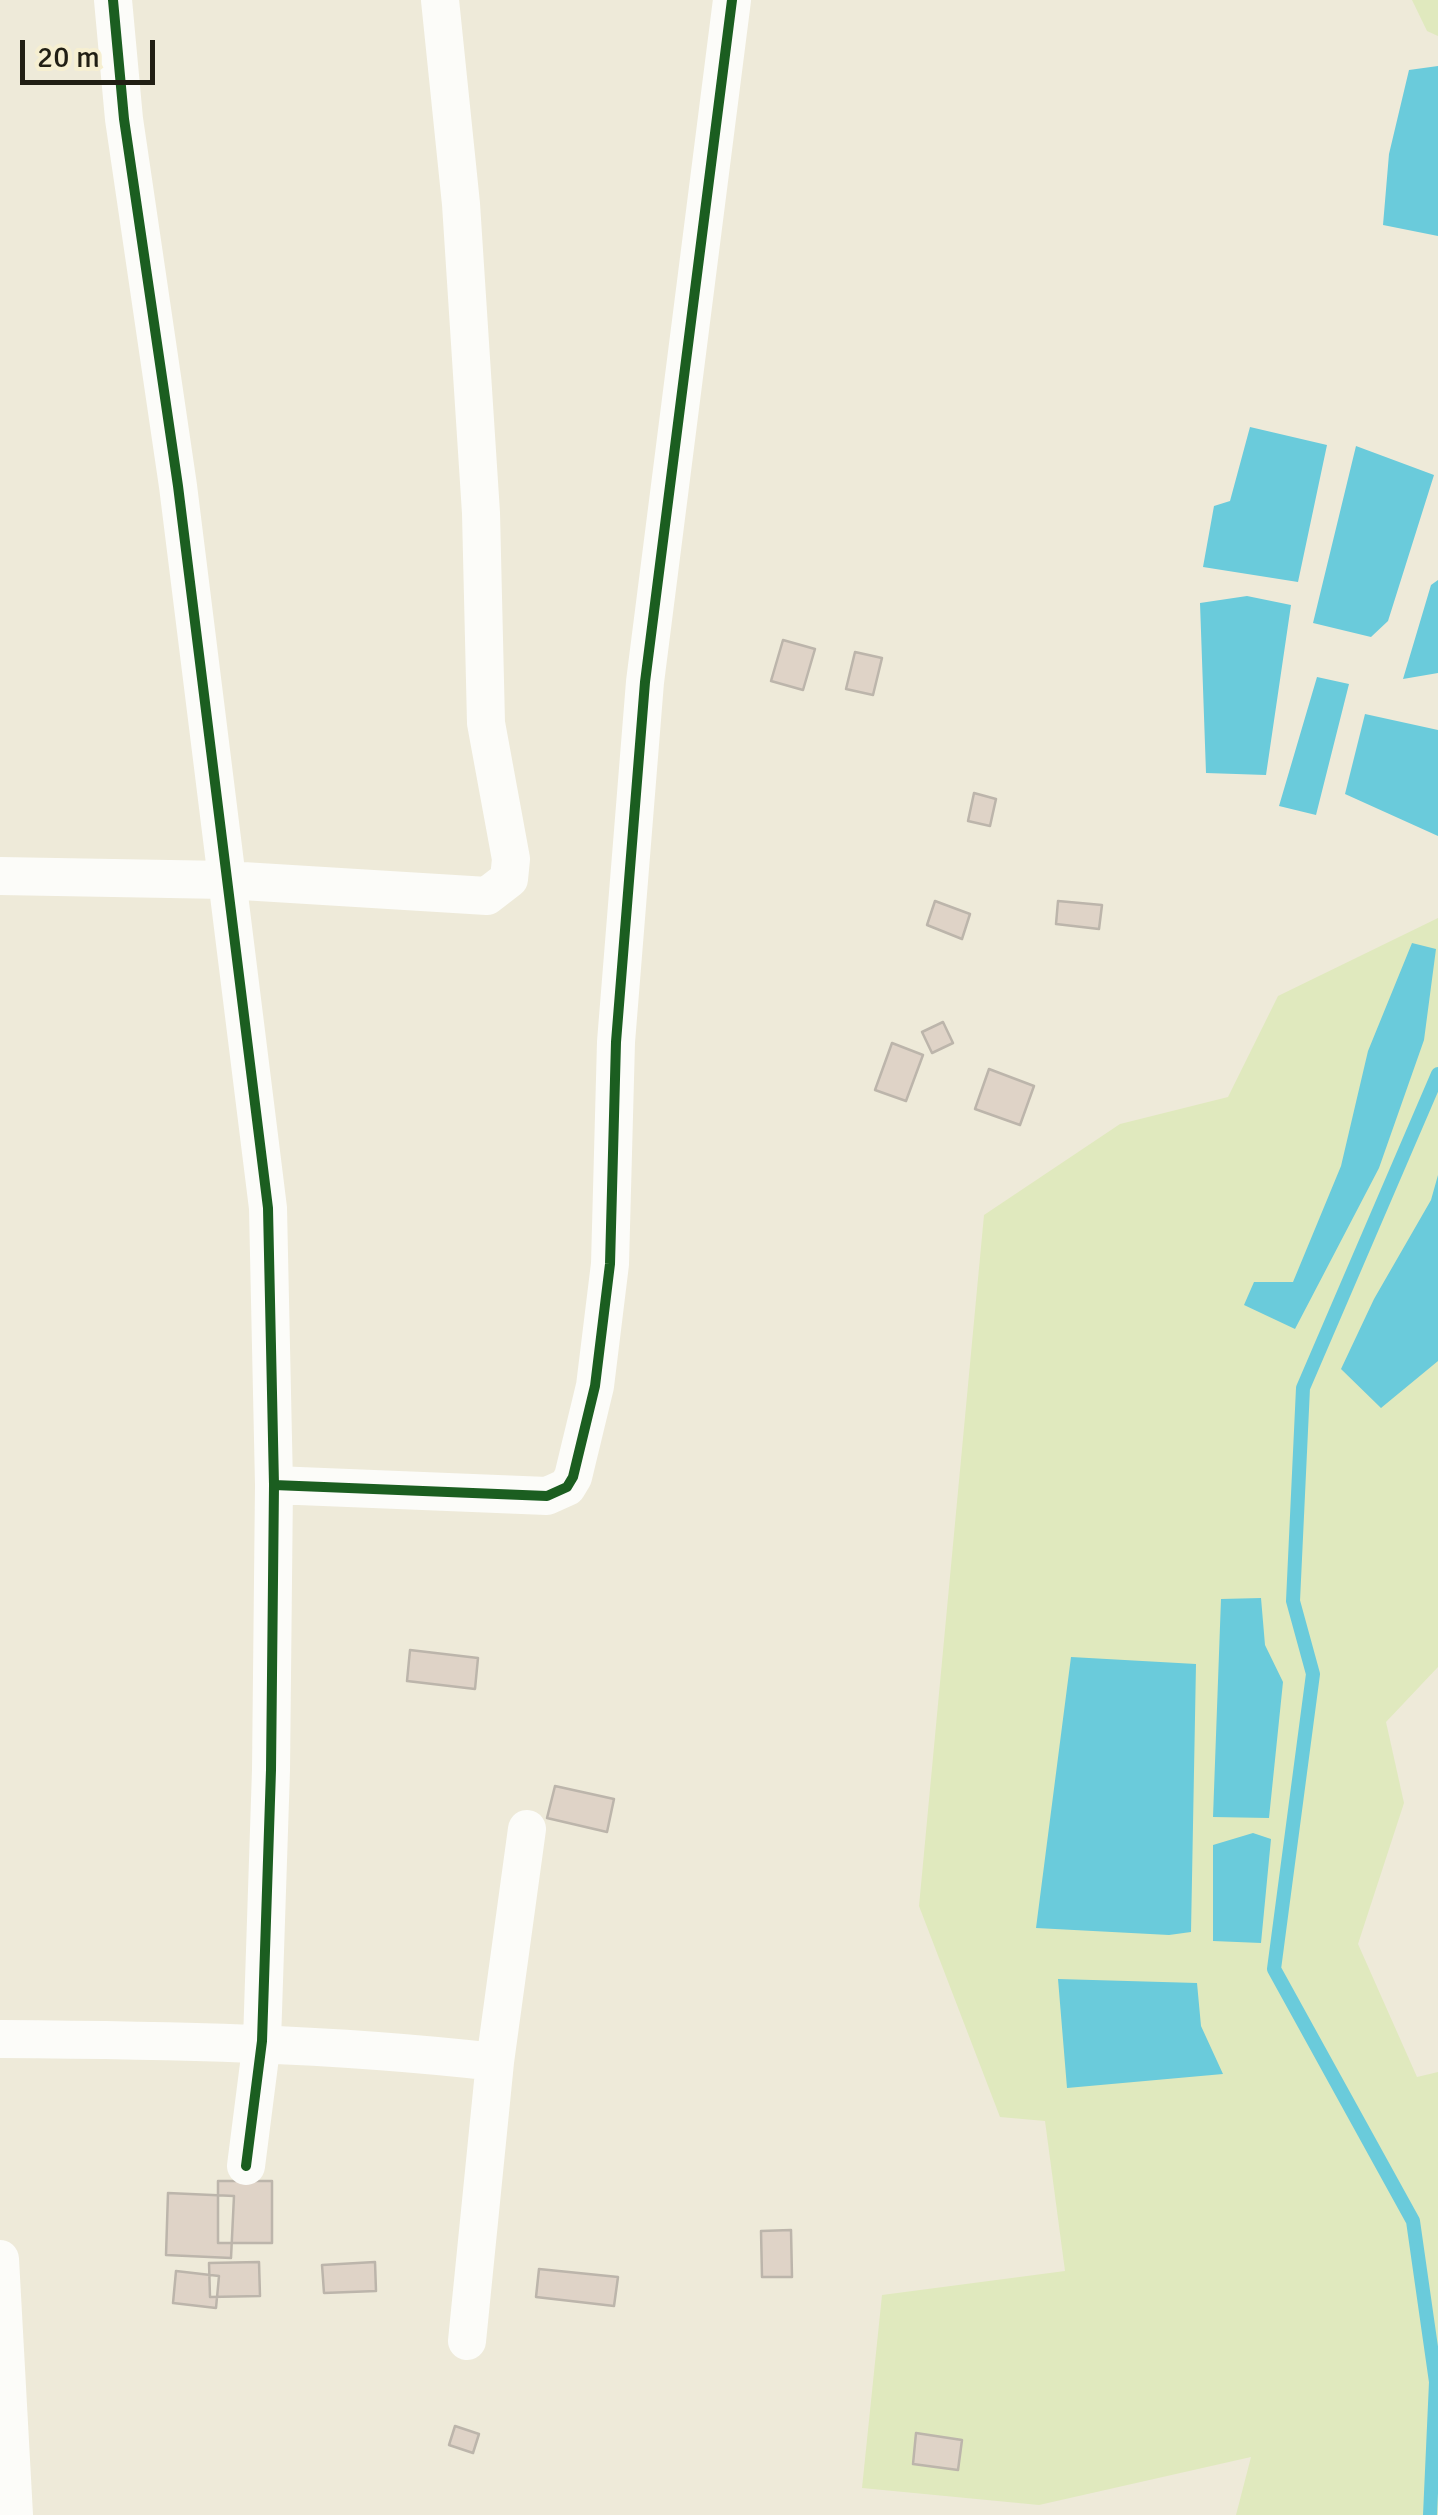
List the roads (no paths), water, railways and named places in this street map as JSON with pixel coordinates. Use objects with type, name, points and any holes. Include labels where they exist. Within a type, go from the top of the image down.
[{"type":"street","points":[[113,0],[124,118],[178,486],[268,1208],[274,1486],[262,2041],[246,2166]]},
{"type":"street","points":[[0,876],[226,880],[487,896],[509,878],[511,860],[486,723],[482,513],[460,204],[440,0]]},
{"type":"street","points":[[274,1486],[547,1496],[567,1487],[573,1477],[594,1386],[610,1264],[616,1042],[644,682],[732,0]]},
{"type":"street","points":[[467,2341],[495,2062],[527,1829]]},
{"type":"street","points":[[0,2039],[262,2041],[360,2046],[495,2062]]},
{"type":"street","points":[[0,2259],[14,2515]]},
{"type":"water","points":[[1438,66],[1438,236],[1383,225],[1389,154],[1409,70]]},
{"type":"water","points":[[1250,427],[1327,445],[1298,582],[1203,567],[1214,506],[1230,501]]},
{"type":"water","points":[[1356,446],[1434,475],[1388,621],[1371,637],[1313,623]]},
{"type":"water","points":[[1438,580],[1438,673],[1403,679],[1431,585]]},
{"type":"water","points":[[1247,596],[1291,605],[1266,775],[1206,773],[1200,603]]},
{"type":"water","points":[[1317,677],[1349,684],[1316,815],[1279,806]]},
{"type":"water","points":[[1365,714],[1438,730],[1438,836],[1345,794]]},
{"type":"water","points":[[1412,943],[1436,949],[1424,1040],[1379,1168],[1295,1329],[1244,1305],[1254,1282],[1293,1282],[1341,1166],[1368,1051]]},
{"type":"water","points":[[1438,1175],[1438,1361],[1381,1408],[1341,1369],[1374,1299],[1431,1200]]},
{"type":"water","points":[[1261,1598],[1265,1645],[1283,1682],[1269,1818],[1213,1817],[1221,1599]]},
{"type":"water","points":[[1071,1657],[1196,1664],[1191,1932],[1169,1935],[1036,1928]]},
{"type":"water","points":[[1253,1833],[1271,1839],[1261,1943],[1213,1941],[1213,1845]]},
{"type":"water","points":[[1058,1979],[1197,1983],[1201,2026],[1223,2074],[1067,2088]]},
{"type":"waterway","points":[[1430,2515],[1436,2382],[1413,2221],[1274,1969],[1313,1674],[1293,1601],[1303,1388],[1438,1074]]}]
